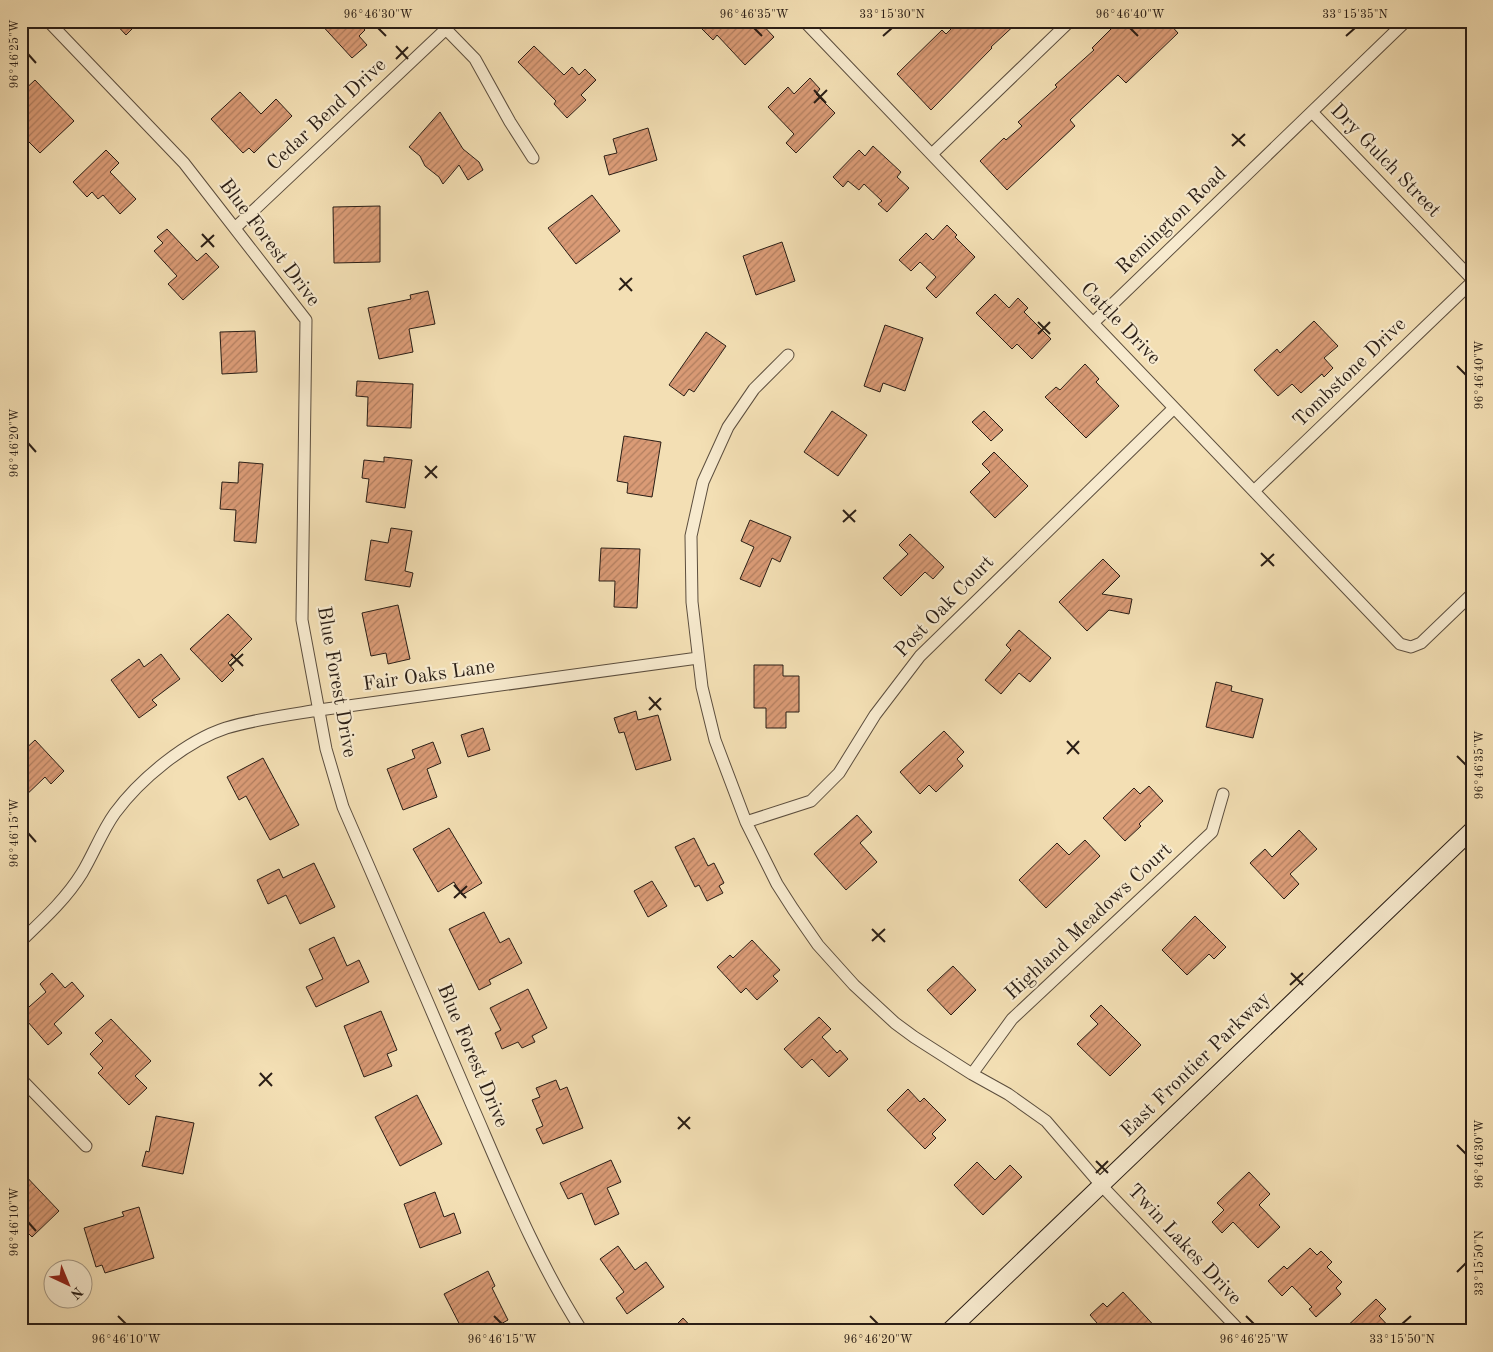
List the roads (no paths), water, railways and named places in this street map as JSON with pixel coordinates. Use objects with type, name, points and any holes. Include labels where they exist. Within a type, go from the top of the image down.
[{"type":"street","name":"Blue Forest Drive","points":[[48,21],[184,163],[306,320],[302,620],[326,749],[344,807],[512,1198],[545,1268],[562,1300],[582,1331]]},
{"type":"street","name":"Cattle Drive","points":[[804,21],[1400,644],[1411,646],[1421,643],[1472,594]]},
{"type":"street","points":[[932,154],[1070,21]]},
{"type":"street","name":"Remington Road","points":[[1093,323],[1406,21]]},
{"type":"street","name":"Cedar Bend Drive","points":[[234,228],[442,26]]},
{"type":"street","points":[[442,26],[475,59],[510,122],[533,158]]},
{"type":"street","name":"Dry Gulch Street","points":[[1312,112],[1472,280]]},
{"type":"street","name":"Tombstone Drive","points":[[1254,491],[1472,280]]},
{"type":"street","name":"Twin Lakes Drive","points":[[788,356],[754,388],[728,427],[703,482],[691,536],[692,602],[706,707],[715,740],[746,822],[777,884],[807,930],[833,963],[895,1023],[935,1052],[1008,1094],[1046,1121],[1101,1185],[1240,1331]]},
{"type":"street","name":"Post Oak Court","points":[[746,822],[811,801],[839,774],[875,715],[920,656],[1174,408]]},
{"type":"street","name":"Fair Oaks Lane","points":[[21,941],[64,898],[82,873],[114,814],[131,793],[156,770],[199,740],[224,729],[258,720],[319,710],[698,658]]},
{"type":"street","name":"Highland Meadows Court","points":[[972,1074],[1012,1018],[1212,832],[1223,794]]},
{"type":"street","name":"East Frontier Parkway","points":[[949,1331],[1472,830]]},
{"type":"street","points":[[21,1079],[86,1146]]}]
